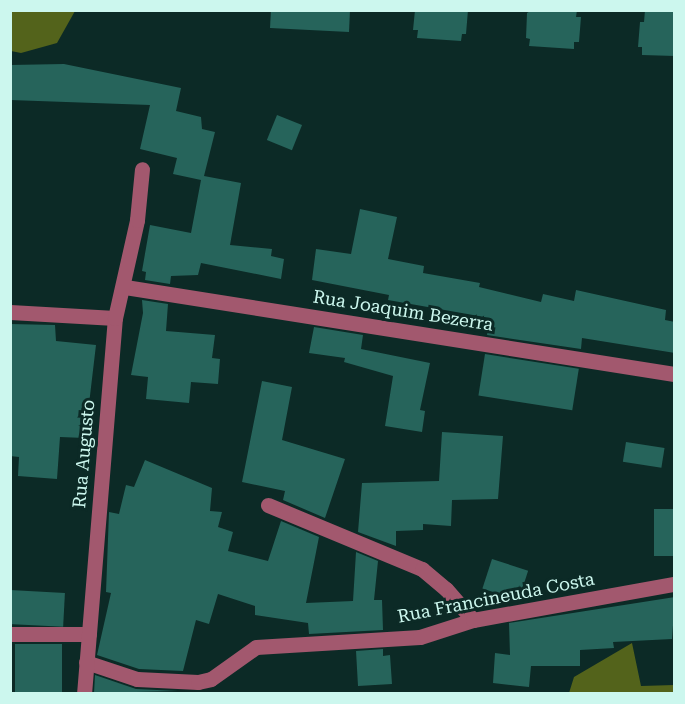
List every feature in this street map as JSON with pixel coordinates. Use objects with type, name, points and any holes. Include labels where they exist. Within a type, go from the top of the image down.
[{"type":"street","name":"Rua Augusto","points":[[84,693],[115,318],[124,287],[137,220],[142,169]]},
{"type":"street","name":"Rua Joaquim Bezerra","points":[[124,287],[675,374]]},
{"type":"street","points":[[10,312],[115,318]]},
{"type":"street","points":[[268,505],[422,569],[446,589],[473,620]]},
{"type":"street","name":"Rua Francineuda Costa","points":[[86,662],[137,678],[198,682],[211,679],[256,646],[420,637],[473,620],[675,584]]},
{"type":"street","points":[[10,634],[89,633]]},
{"type":"green space","points":[[11,10],[75,11],[57,43],[21,53],[11,51]]},
{"type":"green space","points":[[632,643],[641,686],[674,685],[674,693],[569,693],[574,677]]},
{"type":"building","points":[[271,10],[350,10],[349,32],[270,28]]},
{"type":"building","points":[[415,10],[468,10],[466,34],[462,34],[461,41],[417,38],[418,30],[413,30]]},
{"type":"building","points":[[532,10],[577,10],[576,17],[581,17],[579,42],[574,42],[574,49],[529,46],[530,39],[526,38],[527,13]]},
{"type":"building","points":[[645,10],[675,10],[675,56],[642,55],[642,47],[638,47],[640,22],[644,22]]},
{"type":"building","points":[[64,64],[181,88],[176,111],[201,117],[202,129],[215,132],[204,176],[241,183],[230,245],[272,249],[271,256],[284,259],[281,279],[201,263],[198,275],[171,276],[170,284],[145,280],[146,272],[142,271],[150,225],[191,233],[201,180],[173,174],[177,158],[140,149],[150,105],[10,100],[10,65]]},
{"type":"building","points":[[277,115],[302,125],[292,150],[267,140]]},
{"type":"building","points":[[360,209],[397,217],[388,259],[424,266],[423,273],[480,283],[479,287],[541,302],[543,294],[574,301],[576,290],[666,310],[665,320],[675,322],[675,353],[582,338],[581,349],[487,335],[490,318],[388,300],[389,295],[312,280],[316,249],[351,254]]},
{"type":"building","points":[[142,300],[168,304],[166,331],[215,335],[212,358],[220,359],[218,384],[191,382],[189,403],[146,399],[148,377],[131,375],[143,313]]},
{"type":"building","points":[[10,324],[55,325],[56,341],[96,345],[85,438],[60,437],[57,479],[18,476],[19,457],[10,456]]},
{"type":"building","points":[[314,327],[363,335],[361,349],[430,363],[420,410],[425,411],[422,432],[385,426],[393,376],[344,362],[345,358],[309,353]]},
{"type":"building","points":[[485,354],[579,369],[572,410],[478,395]]},
{"type":"building","points":[[262,381],[292,387],[282,440],[345,459],[325,518],[283,500],[285,491],[242,482]]},
{"type":"building","points":[[442,432],[503,436],[498,499],[452,500],[451,526],[423,524],[423,530],[396,531],[396,546],[358,532],[362,483],[439,481]]},
{"type":"building","points":[[626,442],[665,448],[661,468],[623,462]]},
{"type":"building","points":[[145,460],[212,488],[210,511],[222,512],[218,527],[233,532],[228,551],[268,561],[281,521],[319,537],[306,603],[353,601],[356,552],[378,561],[374,600],[382,600],[383,630],[309,634],[308,623],[255,615],[255,606],[218,594],[209,624],[196,620],[183,671],[139,669],[97,655],[111,593],[106,592],[109,512],[119,514],[126,485],[134,487]]},
{"type":"building","points":[[654,509],[674,509],[674,556],[654,556]]},
{"type":"building","points":[[492,559],[528,571],[519,600],[482,588]]},
{"type":"building","points":[[10,590],[65,593],[63,627],[10,624]]},
{"type":"building","points":[[675,597],[672,639],[613,642],[614,648],[580,650],[580,666],[531,666],[529,687],[493,683],[495,653],[510,655],[509,623]]},
{"type":"building","points":[[15,644],[62,644],[62,693],[15,693]]},
{"type":"building","points":[[383,649],[383,656],[390,655],[392,684],[358,686],[356,651]]},
{"type":"building","points":[[95,675],[136,689],[178,691],[94,693]]}]
